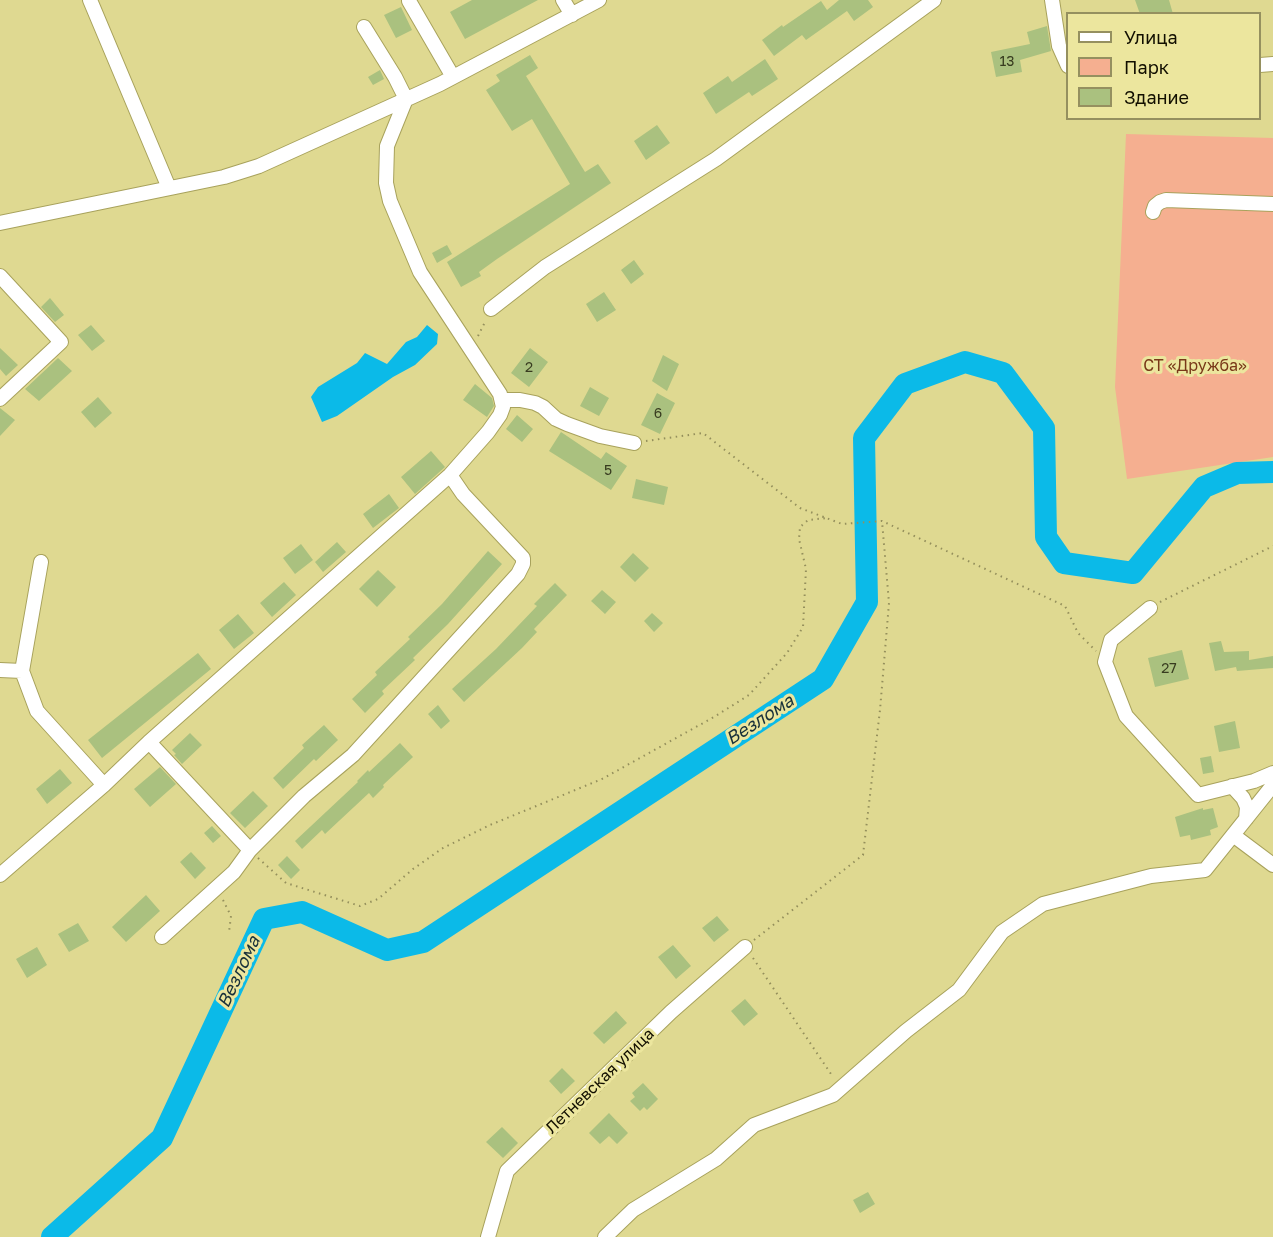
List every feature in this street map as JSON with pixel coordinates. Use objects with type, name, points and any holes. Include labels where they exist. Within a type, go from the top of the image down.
[{"type":"street","points":[[90,0],[169,188]]},
{"type":"street","points":[[409,0],[453,77]]},
{"type":"street","points":[[563,0],[572,15]]},
{"type":"street","points":[[0,223],[224,177],[259,166],[453,77],[600,0]]},
{"type":"street","points":[[491,309],[545,267],[716,159],[934,0]]},
{"type":"street","points":[[1052,0],[1059,46],[1066,64]]},
{"type":"street","points":[[0,875],[104,785],[149,742],[450,475],[500,415],[503,407],[502,400],[420,272],[390,201],[386,183],[387,146],[406,99],[364,27]]},
{"type":"street","points":[[1153,212],[1155,206],[1166,200],[1273,204]]},
{"type":"street","points":[[0,276],[61,342],[0,399]]},
{"type":"street","points":[[502,400],[535,403],[556,419],[567,424],[600,436],[634,442]]},
{"type":"street","points":[[162,937],[234,872],[250,850],[304,796],[353,754],[518,574],[524,558],[463,494],[450,475]]},
{"type":"street","points":[[41,562],[22,671],[37,711],[104,785]]},
{"type":"street","points":[[1149,608],[1111,640],[1105,662],[1126,716],[1198,795],[1273,773]]},
{"type":"street","points":[[0,669],[22,671]]},
{"type":"street","points":[[149,742],[250,850]]},
{"type":"street","points":[[605,1237],[633,1210],[716,1159],[754,1125],[833,1095],[906,1031],[959,990],[1002,932],[1043,904],[1151,876],[1205,870],[1273,785]]},
{"type":"street","points":[[1232,786],[1243,798],[1247,807],[1246,819]]},
{"type":"street","points":[[1233,835],[1273,865]]},
{"type":"street","name":"Летневская улица","points":[[488,1237],[507,1171],[671,1012],[746,947]]},
{"type":"path","points":[[470,347],[479,335],[491,309]]},
{"type":"path","points":[[634,442],[703,433],[800,508],[842,524],[882,521],[1065,606],[1078,633],[1105,662]]},
{"type":"path","points":[[250,850],[286,883],[360,906],[378,899],[413,869],[443,848],[490,825],[602,779],[714,717],[749,695],[787,653],[803,627],[806,569],[799,539],[800,527],[808,520],[828,518]]},
{"type":"path","points":[[841,1088],[746,947],[863,855],[880,710],[889,603],[882,521]]},
{"type":"path","points":[[1149,608],[1273,546]]},
{"type":"path","points":[[223,899],[231,916],[229,932]]},
{"type":"green space","name":"СТ «Дружба»","points":[[1126,134],[1273,138],[1273,457],[1127,479],[1115,387]]},
{"type":"water","points":[[427,325],[438,334],[437,344],[415,365],[393,377],[337,416],[322,422],[311,397],[318,387],[357,363],[365,353],[387,364],[406,342],[417,337]]},
{"type":"building","points":[[472,0],[538,0],[465,39],[450,12]]},
{"type":"building","points":[[839,0],[868,0],[873,7],[854,21],[847,11],[806,40],[802,35],[774,56],[762,40],[821,1],[827,10]]},
{"type":"building","points":[[1135,0],[1169,0],[1172,12],[1139,12]]},
{"type":"building","points":[[401,7],[412,30],[396,38],[384,15]]},
{"type":"building","points":[[1047,26],[1051,51],[1020,60],[1022,72],[996,77],[991,52],[1030,44],[1027,32]]},
{"type":"building","points":[[530,55],[538,68],[526,76],[585,172],[598,164],[611,183],[497,259],[479,272],[481,276],[461,287],[447,262],[570,184],[532,119],[512,131],[486,90],[500,81],[496,75]]},
{"type":"building","points":[[765,59],[778,79],[752,96],[749,92],[716,114],[703,93],[728,76],[732,82]]},
{"type":"building","points":[[380,70],[384,79],[373,85],[368,77]]},
{"type":"building","points":[[657,125],[670,143],[646,160],[634,141]]},
{"type":"building","points":[[447,245],[452,254],[437,263],[432,253]]},
{"type":"building","points":[[634,260],[644,274],[631,284],[621,270]]},
{"type":"building","points":[[604,292],[616,310],[597,322],[586,304]]},
{"type":"building","points":[[50,298],[64,315],[55,322],[41,307]]},
{"type":"building","points":[[91,325],[105,341],[92,351],[78,335]]},
{"type":"building","points":[[0,348],[18,365],[6,376],[0,369]]},
{"type":"building","points":[[530,348],[548,362],[529,387],[511,373]]},
{"type":"building","points":[[663,355],[679,364],[667,391],[652,381]]},
{"type":"building","points":[[58,358],[72,371],[39,401],[25,389]]},
{"type":"building","points":[[475,384],[492,398],[494,406],[487,417],[463,400]]},
{"type":"building","points":[[590,387],[609,398],[599,416],[580,406]]},
{"type":"building","points":[[657,393],[675,403],[660,434],[641,425]]},
{"type":"building","points":[[98,397],[112,413],[95,428],[81,412]]},
{"type":"building","points":[[0,408],[15,420],[0,436]]},
{"type":"building","points":[[517,415],[533,429],[522,442],[506,429]]},
{"type":"building","points":[[561,432],[601,459],[606,452],[627,466],[611,490],[549,451]]},
{"type":"building","points":[[431,451],[445,467],[415,494],[401,477]]},
{"type":"building","points":[[636,479],[668,487],[664,505],[632,498]]},
{"type":"building","points":[[389,494],[399,508],[373,528],[363,514]]},
{"type":"building","points":[[337,542],[346,552],[323,572],[315,562]]},
{"type":"building","points":[[301,544],[313,560],[295,574],[283,558]]},
{"type":"building","points":[[488,551],[502,564],[448,624],[413,658],[415,660],[382,691],[384,694],[365,713],[352,699],[377,675],[375,672],[410,639],[408,637],[442,604]]},
{"type":"building","points":[[633,553],[649,568],[635,582],[620,567]]},
{"type":"building","points":[[378,570],[396,587],[377,607],[359,589]]},
{"type":"building","points":[[284,582],[296,595],[272,617],[260,603]]},
{"type":"building","points":[[555,583],[567,595],[534,629],[537,632],[522,648],[464,702],[452,689],[496,649],[537,606],[534,604]]},
{"type":"building","points":[[602,590],[616,602],[605,614],[591,601]]},
{"type":"building","points":[[652,613],[663,623],[654,632],[644,621]]},
{"type":"building","points":[[238,614],[254,633],[234,649],[219,630]]},
{"type":"building","points":[[1221,641],[1224,652],[1249,651],[1249,660],[1273,656],[1273,668],[1237,671],[1236,667],[1215,671],[1209,643]]},
{"type":"building","points":[[1182,650],[1189,679],[1155,687],[1148,658]]},
{"type":"building","points":[[198,653],[211,669],[102,758],[88,740]]},
{"type":"building","points":[[438,705],[450,721],[441,729],[428,714]]},
{"type":"building","points":[[1235,721],[1240,748],[1219,752],[1214,726]]},
{"type":"building","points":[[324,725],[338,740],[283,789],[273,778],[304,748],[302,745]]},
{"type":"building","points":[[190,733],[202,745],[182,764],[172,750]]},
{"type":"building","points":[[400,743],[413,757],[383,785],[384,787],[373,798],[369,793],[325,834],[322,830],[302,849],[295,841],[368,770],[369,772]]},
{"type":"building","points":[[1211,756],[1214,772],[1203,774],[1200,758]]},
{"type":"building","points":[[160,767],[176,784],[150,807],[134,789]]},
{"type":"building","points":[[60,769],[72,783],[47,804],[36,789]]},
{"type":"building","points":[[253,791],[268,806],[245,828],[230,813]]},
{"type":"building","points":[[1203,808],[1203,810],[1213,808],[1218,827],[1210,830],[1211,835],[1191,840],[1190,835],[1180,837],[1175,817]]},
{"type":"building","points":[[212,826],[221,836],[213,843],[204,833]]},
{"type":"building","points":[[191,852],[206,868],[195,879],[180,862]]},
{"type":"building","points":[[287,856],[300,870],[291,879],[278,865]]},
{"type":"building","points":[[146,895],[160,911],[126,942],[112,927]]},
{"type":"building","points":[[717,916],[729,930],[714,942],[702,928]]},
{"type":"building","points":[[78,923],[89,941],[69,952],[58,934]]},
{"type":"building","points":[[673,945],[691,966],[676,979],[658,957]]},
{"type":"building","points":[[37,947],[47,965],[27,978],[16,959]]},
{"type":"building","points":[[745,999],[758,1014],[744,1026],[731,1011]]},
{"type":"building","points":[[616,1011],[627,1023],[604,1044],[593,1033]]},
{"type":"building","points":[[562,1068],[575,1081],[561,1094],[549,1081]]},
{"type":"building","points":[[643,1083],[658,1099],[647,1110],[644,1107],[640,1111],[630,1101],[635,1097],[632,1093]]},
{"type":"building","points":[[609,1113],[628,1133],[617,1144],[609,1136],[600,1144],[589,1133]]},
{"type":"building","points":[[502,1127],[518,1143],[503,1158],[486,1142]]},
{"type":"building","points":[[868,1192],[875,1204],[860,1213],[853,1200]]},
{"type":"waterway","name":"Везлома","points":[[52,1237],[162,1138],[264,919],[302,912],[387,950],[423,942],[823,679],[867,602],[864,438],[905,384],[965,362],[1003,373],[1044,428],[1046,537],[1064,563],[1133,573],[1204,487],[1237,473],[1273,472]]}]
